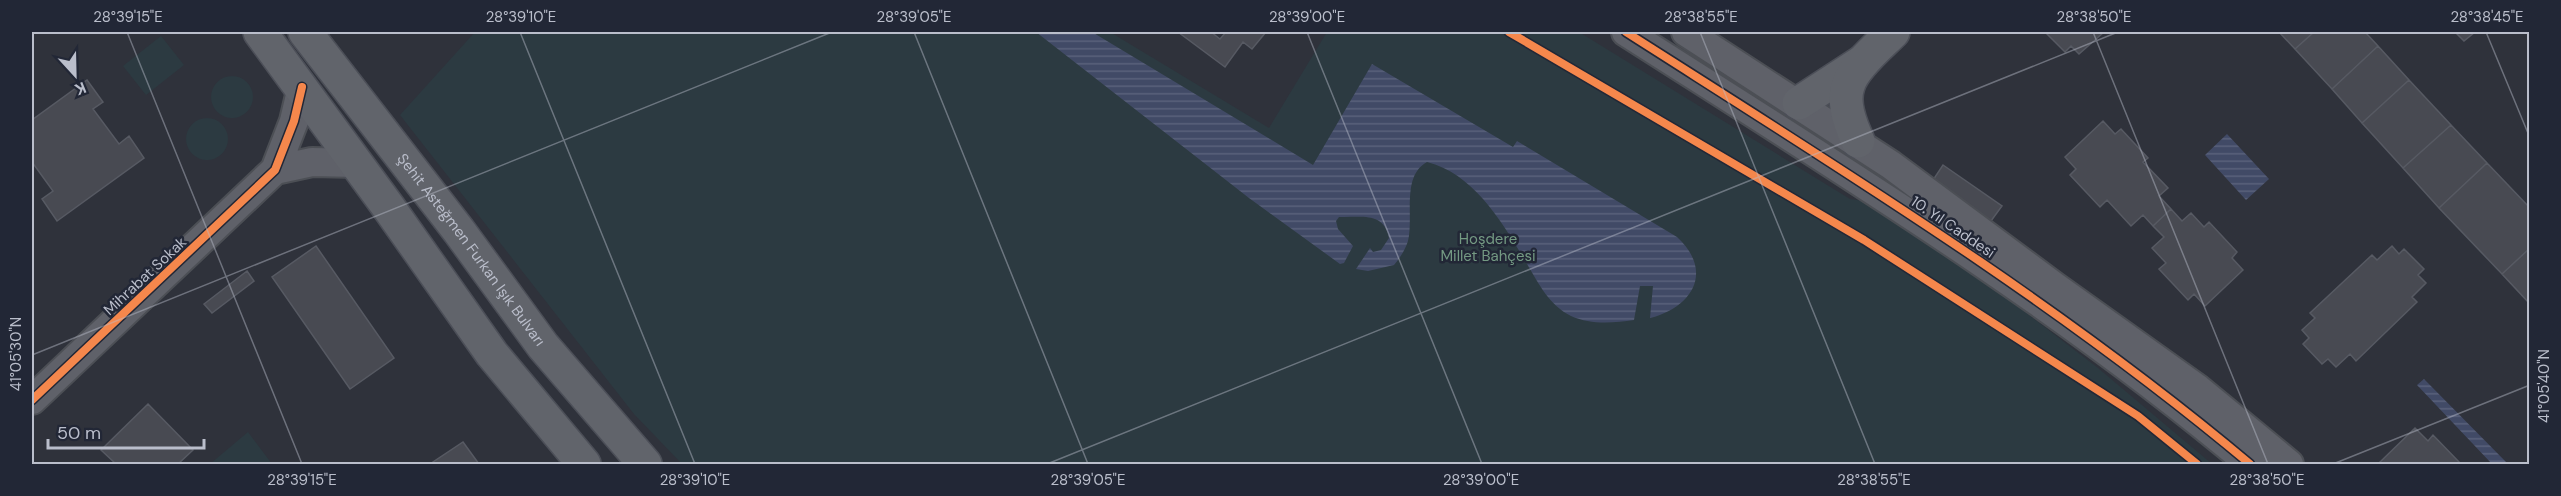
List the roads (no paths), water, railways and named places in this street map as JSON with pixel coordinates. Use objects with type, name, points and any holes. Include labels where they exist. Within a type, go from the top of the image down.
[{"type":"main road","points":[[260,32],[357,163],[492,354],[584,465]]},
{"type":"main road","name":"Şehit Asteğmen Furkan Işık Bulvarı","points":[[305,32],[459,231],[543,346],[645,465]]},
{"type":"main road","points":[[1858,141],[1848,118],[1847,86],[1864,61],[1893,32]]},
{"type":"main road","points":[[1799,103],[1864,61]]},
{"type":"main road","points":[[310,100],[351,92]]},
{"type":"street","name":"10. Yıl Caddesi","points":[[1626,32],[1935,229],[2098,345],[2200,422],[2250,465]]},
{"type":"street","name":"10. Yıl Caddesi","points":[[1686,32],[1858,141],[2198,389],[2289,465]]},
{"type":"street","points":[[276,170],[294,121],[310,100]]},
{"type":"street","points":[[276,170],[312,162],[357,163]]},
{"type":"street","name":"Mihrabat Sokak","points":[[32,400],[276,170]]},
{"type":"water","points":[[1036,32],[1092,32],[1313,165],[1372,64],[1513,147],[1517,141],[1677,237],[1694,262],[1696,275],[1694,286],[1678,305],[1650,318],[1653,286],[1640,286],[1634,320],[1594,322],[1571,316],[1545,293],[1498,218],[1474,189],[1444,168],[1427,162],[1419,168],[1414,177],[1411,187],[1408,241],[1394,265],[1368,271],[1356,269],[1370,248],[1373,252],[1381,250],[1389,238],[1382,223],[1363,217],[1339,217],[1336,221],[1338,229],[1353,246],[1344,263],[1340,264],[1249,198]]},
{"type":"water","points":[[2227,134],[2269,179],[2246,200],[2205,155]]},
{"type":"water","points":[[2424,379],[2508,464],[2492,464],[2417,385]]},
{"type":"park label","name":"Hoşdere Millet Bahçesi","points":[[1488,248]]}]
